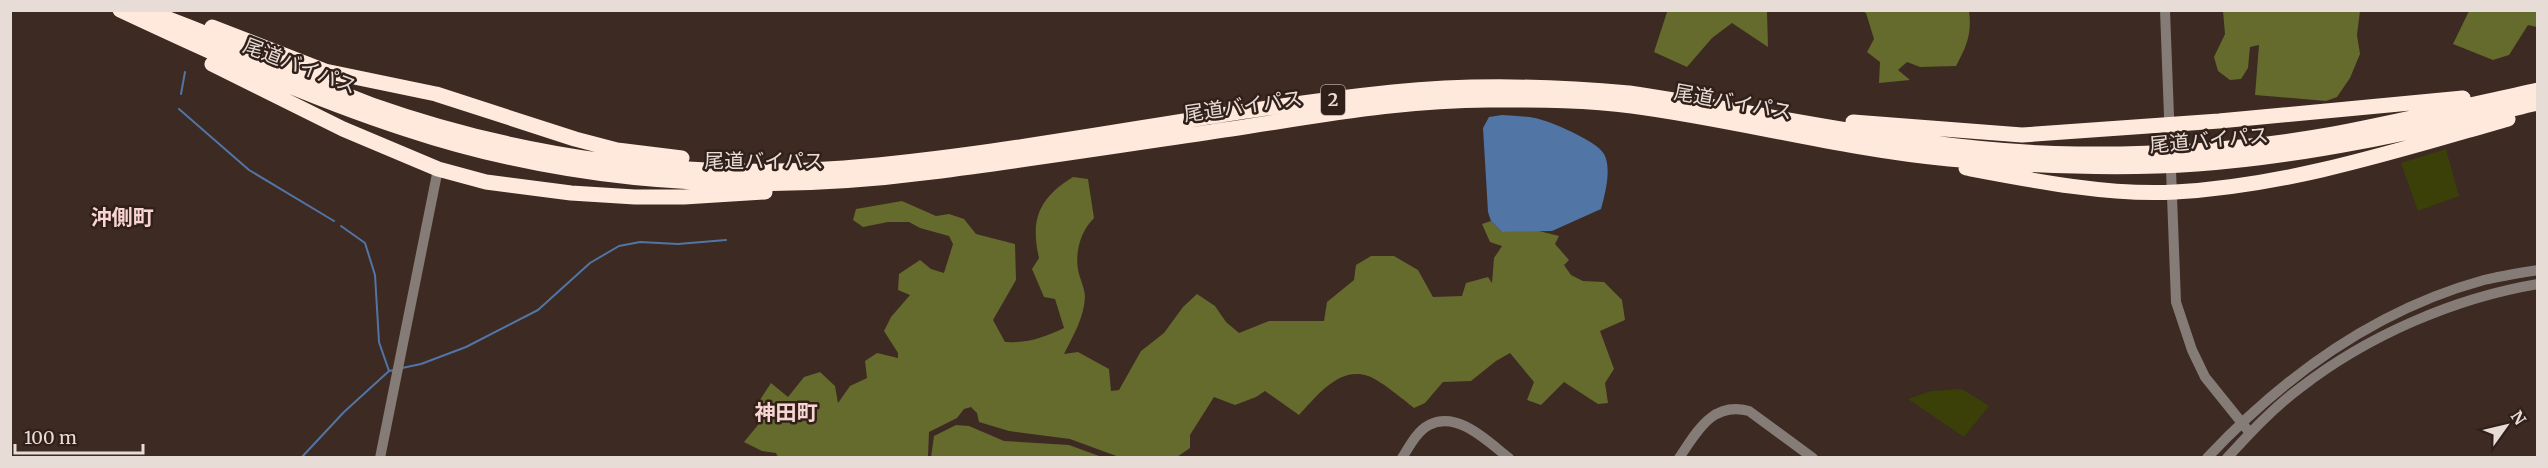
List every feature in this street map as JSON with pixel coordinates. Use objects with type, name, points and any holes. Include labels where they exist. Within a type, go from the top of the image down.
[{"type":"highway","points":[[105,10],[343,129],[438,169],[486,182],[571,193],[684,197],[776,191],[883,178]]},
{"type":"highway","name":"尾道バイパス","points":[[120,10],[250,71],[404,129],[542,164],[592,173],[684,181],[817,182],[883,178],[972,167],[1304,117],[1432,102],[1488,100],[1624,104],[1849,145],[1943,158],[2102,168],[2202,164],[2276,156],[2362,142],[2538,103]]},
{"type":"highway","name":"尾道バイパス","points":[[148,10],[300,77],[373,105],[488,139],[536,150],[645,166],[730,170],[815,170],[924,160],[1308,103],[1444,88],[1577,88],[1629,93],[1778,116],[1886,137],[1938,144],[2073,154],[2222,148],[2334,134],[2538,89]]},
{"type":"highway","points":[[168,10],[325,71],[436,94],[575,140],[666,157],[815,170]]},
{"type":"highway","points":[[1778,116],[2022,135],[2169,128],[2538,89]]},
{"type":"highway","points":[[1849,145],[2004,176],[2121,191],[2173,190],[2244,186],[2377,156],[2538,111]]},
{"type":"street","points":[[2165,10],[2176,302],[2192,350],[2205,376],[2250,433]]},
{"type":"street","points":[[380,458],[438,169]]},
{"type":"street","points":[[2207,458],[2241,422],[2317,358],[2368,329],[2426,299],[2485,280],[2538,270]]},
{"type":"street","points":[[2227,458],[2250,433],[2300,387],[2354,352],[2411,324],[2460,304],[2514,288],[2538,284]]},
{"type":"street","points":[[1678,458],[1703,424],[1725,409],[1738,408],[1749,411],[1813,458]]},
{"type":"street","points":[[1402,458],[1419,433],[1429,425],[1444,421],[1458,423],[1471,429],[1509,458]]},
{"type":"green space","points":[[1767,11],[1768,47],[1732,23],[1712,38],[1687,67],[1654,52],[1667,12]]},
{"type":"green space","points":[[1862,11],[1969,11],[1968,39],[1956,66],[1920,67],[1907,62],[1898,70],[1910,80],[1879,83],[1880,62],[1867,52],[1874,39],[1866,13]]},
{"type":"green space","points":[[2223,11],[2360,11],[2357,35],[2360,54],[2350,78],[2337,97],[2326,101],[2255,95],[2259,45],[2250,47],[2248,68],[2241,79],[2230,80],[2218,71],[2214,57],[2225,34]]},
{"type":"green space","points":[[2469,11],[2537,11],[2537,27],[2528,25],[2509,55],[2493,60],[2453,44]]},
{"type":"green space","points":[[2446,149],[2459,196],[2418,211],[2401,163]]},
{"type":"green space","points":[[1073,177],[1088,179],[1094,218],[1079,244],[1077,259],[1085,294],[1083,312],[1064,354],[1078,352],[1109,369],[1111,391],[1119,390],[1141,351],[1164,333],[1183,307],[1197,294],[1215,306],[1226,322],[1239,333],[1269,321],[1324,321],[1327,302],[1354,280],[1356,265],[1371,256],[1394,256],[1418,270],[1433,297],[1462,296],[1466,283],[1488,277],[1492,283],[1494,258],[1502,246],[1490,242],[1482,224],[1491,221],[1502,232],[1535,230],[1559,236],[1555,244],[1569,260],[1564,265],[1571,275],[1583,281],[1604,282],[1622,300],[1625,320],[1600,331],[1614,369],[1605,383],[1608,403],[1598,404],[1564,382],[1541,405],[1527,400],[1534,382],[1510,353],[1471,381],[1443,382],[1425,403],[1414,408],[1378,381],[1357,374],[1348,375],[1329,385],[1299,415],[1265,391],[1235,405],[1214,397],[1190,435],[1190,448],[1177,457],[1119,457],[1070,439],[1009,431],[979,422],[977,413],[971,407],[964,409],[957,418],[929,432],[928,457],[778,457],[776,453],[762,451],[744,442],[758,425],[756,406],[771,383],[788,397],[804,377],[820,372],[835,386],[838,403],[850,386],[867,378],[865,361],[877,353],[898,358],[898,353],[884,331],[891,317],[910,295],[898,290],[899,274],[920,260],[931,269],[944,273],[953,244],[949,236],[920,228],[909,222],[888,222],[863,227],[853,220],[856,209],[902,201],[936,216],[949,214],[964,219],[976,234],[1015,244],[1016,280],[993,320],[1005,342],[1035,339],[1064,328],[1055,299],[1044,297],[1032,269],[1039,258],[1036,232],[1040,211],[1052,193]]},
{"type":"green space","points":[[1962,389],[1989,406],[1964,437],[1908,399],[1931,391]]},
{"type":"green space","points":[[956,425],[969,426],[1004,441],[1069,445],[1102,457],[931,457],[934,436]]},
{"type":"water","points":[[1502,115],[1542,120],[1572,132],[1600,149],[1604,154],[1607,167],[1607,182],[1601,209],[1552,231],[1502,232],[1491,221],[1488,212],[1483,128],[1489,117]]},
{"type":"waterway","points":[[181,94],[185,72]]},
{"type":"waterway","points":[[179,109],[249,170],[334,221]]},
{"type":"waterway","points":[[341,226],[365,243],[375,275],[379,342],[389,371]]},
{"type":"waterway","points":[[402,368],[421,364],[466,347],[538,310],[590,263],[619,246],[640,242],[678,244],[726,240]]},
{"type":"waterway","points":[[301,458],[344,412],[389,371],[394,370]]},
{"type":"district","name":"沖側町","points":[[122,218]]},
{"type":"district","name":"神田町","points":[[786,413]]}]
